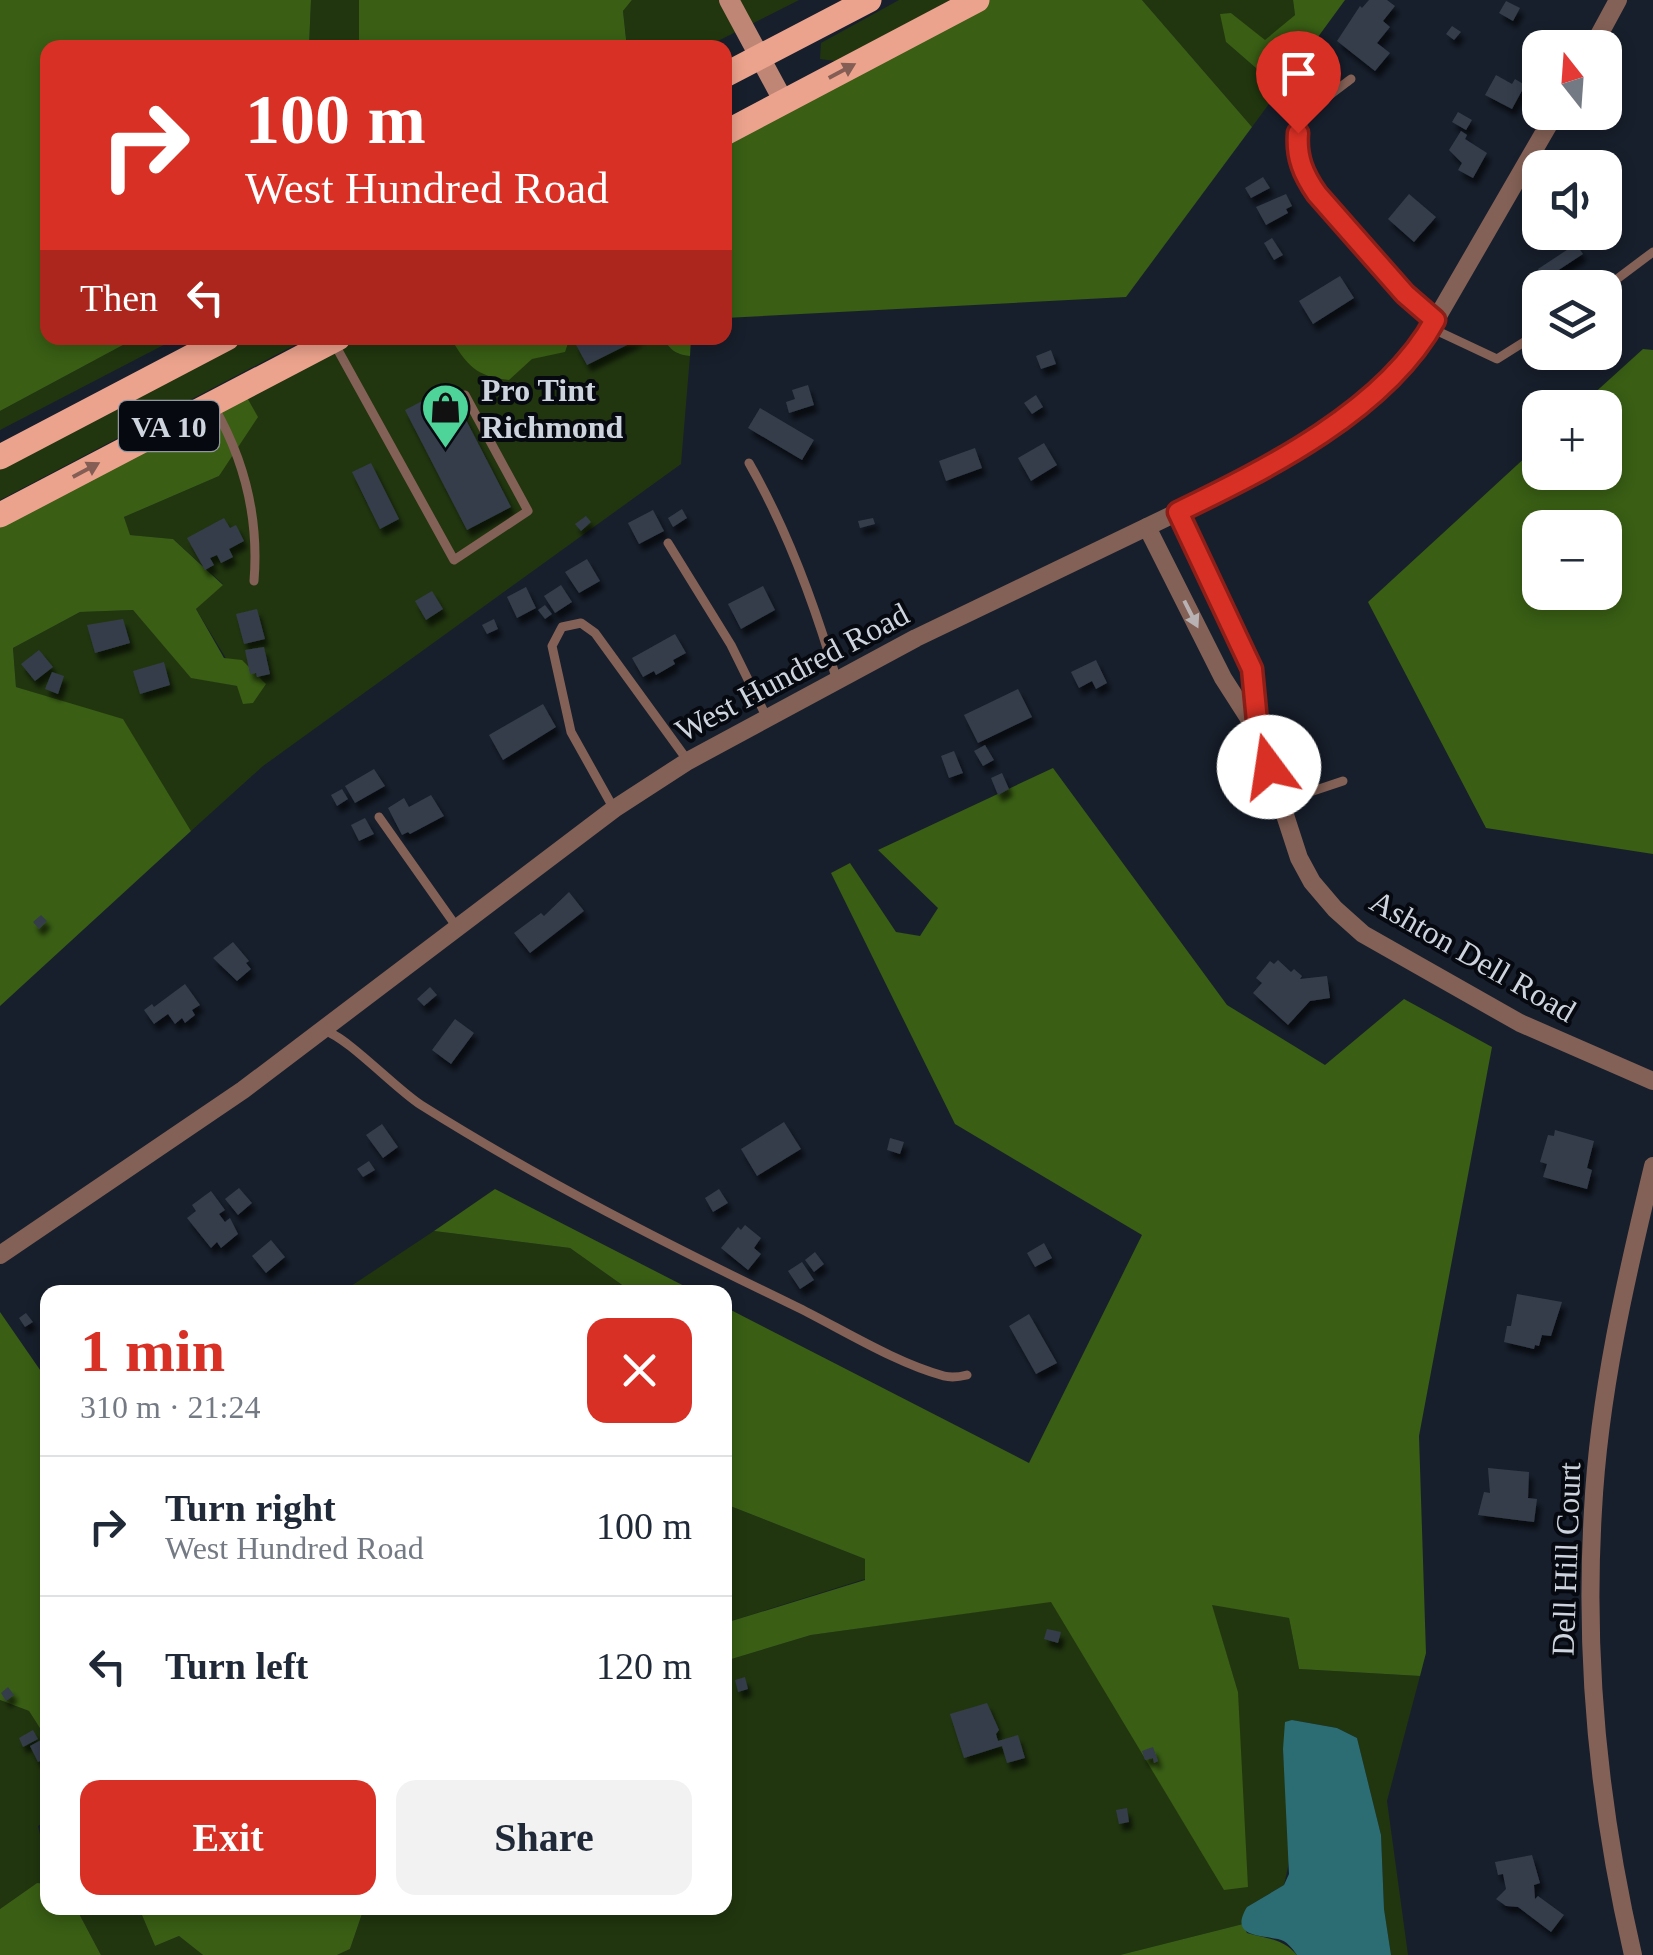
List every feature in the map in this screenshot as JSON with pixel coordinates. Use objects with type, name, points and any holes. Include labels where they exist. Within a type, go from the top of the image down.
[{"type":"main road","points":[[732,72],[869,0]]},
{"type":"main road","points":[[732,129],[977,0]]},
{"type":"main road","name":"VA 10","points":[[0,458],[213,345]]},
{"type":"main road","name":"VA 10","points":[[0,514],[325,345]]},
{"type":"street","points":[[729,0],[784,102]]},
{"type":"street","points":[[1602,30],[1618,0]]},
{"type":"street","name":"West Hundred Road","points":[[0,1255],[133,1168],[322,1031],[614,808],[688,761],[916,638],[1178,512],[1303,445],[1338,421],[1382,384],[1433,324],[1546,130]]},
{"type":"street","name":"Ashton Dell Road","points":[[1178,512],[1252,669],[1258,732],[1299,858],[1312,882],[1363,934],[1520,1023],[1653,1081]]},
{"type":"street","name":"Ashton Dell Road","points":[[1146,527],[1223,678],[1258,732]]},
{"type":"street","name":"Dell Hill Court","points":[[1634,1955],[1609,1848],[1598,1772],[1593,1696],[1592,1510],[1616,1334],[1653,1166]]},
{"type":"lane","points":[[1350,78],[1302,126],[1296,152],[1306,177],[1336,218],[1433,324],[1498,358],[1522,343]]},
{"type":"lane","points":[[1622,275],[1653,252]]},
{"type":"lane","points":[[339,345],[454,560],[528,510],[465,395]]},
{"type":"lane","points":[[212,404],[248,490],[256,535],[254,581]]},
{"type":"lane","points":[[749,463],[779,520],[806,586],[837,680]]},
{"type":"lane","points":[[668,543],[731,645],[768,718]]},
{"type":"lane","points":[[614,808],[571,732],[552,646],[562,627],[581,623],[596,633],[688,761]]},
{"type":"lane","points":[[1280,802],[1342,780]]},
{"type":"lane","points":[[379,818],[456,926]]},
{"type":"lane","points":[[322,1031],[342,1039],[417,1103],[535,1174],[900,1358],[946,1377],[967,1376]]},
{"type":"shaded area","points":[[311,0],[359,0],[359,40],[309,40]]},
{"type":"shaded area","points":[[632,0],[799,0],[720,40],[626,40],[623,11]]},
{"type":"shaded area","points":[[899,0],[951,0],[835,61],[820,59],[821,43]]},
{"type":"shaded area","points":[[1142,0],[1293,0],[1295,15],[1265,41],[1231,13],[1226,42],[1280,89],[1252,127]]},
{"type":"shaded area","points":[[123,345],[164,345],[0,430],[0,411]]},
{"type":"shaded area","points":[[227,345],[295,345],[0,500],[0,464]]},
{"type":"shaded area","points":[[335,345],[668,345],[690,356],[681,464],[263,766],[191,831],[123,720],[16,687],[13,648],[80,612],[133,610],[191,677],[237,686],[253,703],[196,609],[223,584],[173,539],[129,535],[124,517],[219,476],[245,394]]},
{"type":"shaded area","points":[[434,1231],[570,1248],[622,1285],[353,1285]]},
{"type":"shaded area","points":[[732,1507],[865,1559],[865,1579],[732,1621]]},
{"type":"shaded area","points":[[1051,1601],[1225,1890],[1238,1692],[1211,1604],[1289,1618],[1299,1669],[1420,1676],[1387,1801],[1408,1955],[1391,1955],[1384,1909],[1381,1835],[1357,1738],[1337,1728],[1292,1720],[1283,1749],[1290,1858],[1284,1885],[1247,1907],[1243,1924],[1120,1955],[337,1955],[350,1949],[362,1915],[732,1915],[732,1659],[811,1635]]},
{"type":"shaded area","points":[[0,1700],[29,1711],[40,1727],[40,1883],[0,1909]]},
{"type":"shaded area","points":[[1285,1722],[1337,1728],[1357,1738],[1381,1835],[1384,1909],[1391,1955],[1297,1955],[1284,1941],[1244,1929],[1242,1917],[1247,1907],[1284,1885],[1289,1874],[1283,1749]]},
{"type":"shaded area","points":[[80,1915],[142,1915],[155,1946],[179,1936],[203,1955],[101,1955]]},
{"type":"green space","points":[[0,0],[311,0],[309,40],[40,40],[40,345],[123,345],[0,411]]},
{"type":"green space","points":[[359,0],[632,0],[623,11],[626,40],[359,40]]},
{"type":"green space","points":[[979,0],[1142,0],[1252,127],[1126,297],[732,318],[732,130]]},
{"type":"green space","points":[[1293,0],[1345,0],[1280,89],[1226,42],[1220,14],[1231,13],[1265,40],[1295,15]]},
{"type":"green space","points":[[455,345],[567,345],[565,352],[532,359],[509,380],[489,376],[462,356]]},
{"type":"green space","points":[[691,345],[690,356],[674,351],[668,346]]},
{"type":"green space","points":[[1643,349],[1653,350],[1653,854],[1486,828],[1368,602],[1522,461],[1522,490],[1622,490],[1622,390],[1598,390]]},
{"type":"green space","points":[[245,394],[258,417],[219,476],[124,517],[130,535],[173,539],[223,585],[196,609],[224,658],[242,660],[266,684],[253,703],[243,704],[237,686],[191,678],[133,610],[80,612],[13,648],[16,687],[123,719],[191,831],[0,1006],[0,518]]},
{"type":"green space","points":[[1053,768],[1227,1005],[1325,1065],[1404,999],[1492,1047],[1419,1436],[1426,1653],[1420,1676],[1299,1669],[1289,1618],[1212,1605],[1238,1692],[1248,1887],[1224,1890],[1051,1602],[811,1635],[732,1659],[732,1621],[865,1580],[865,1559],[732,1507],[732,1311],[1029,1463],[1142,1235],[955,1124],[831,873],[850,863],[896,932],[920,936],[938,908],[878,850]]},
{"type":"green space","points":[[495,1189],[682,1285],[622,1285],[570,1248],[434,1231]]},
{"type":"green space","points":[[0,1312],[40,1370],[40,1728],[29,1711],[0,1700]]},
{"type":"green space","points":[[40,1883],[40,1915],[80,1915],[101,1955],[0,1955],[0,1909]]},
{"type":"green space","points":[[142,1915],[362,1915],[350,1949],[337,1955],[203,1955],[179,1936],[155,1946]]},
{"type":"green space","points":[[1243,1924],[1247,1933],[1280,1942],[1297,1955],[1120,1955]]},
{"type":"building","points":[[1369,0],[1387,0],[1395,6],[1383,21],[1390,27],[1377,43],[1390,53],[1375,71],[1337,41],[1360,6]]},
{"type":"building","points":[[1506,1],[1520,8],[1513,21],[1499,13]]},
{"type":"building","points":[[1452,26],[1461,32],[1454,40],[1446,34]]},
{"type":"building","points":[[1496,75],[1512,84],[1515,79],[1522,83],[1512,109],[1485,95]]},
{"type":"building","points":[[1458,112],[1472,120],[1466,130],[1452,122]]},
{"type":"building","points":[[1461,131],[1467,135],[1465,139],[1487,153],[1473,178],[1458,170],[1462,163],[1449,150]]},
{"type":"building","points":[[1263,177],[1270,188],[1251,198],[1245,188]]},
{"type":"building","points":[[1286,194],[1292,206],[1286,209],[1288,213],[1266,225],[1256,207]]},
{"type":"building","points":[[1409,194],[1436,217],[1414,242],[1388,219]]},
{"type":"building","points":[[1272,238],[1283,255],[1274,260],[1264,243]]},
{"type":"building","points":[[1567,250],[1580,250],[1583,254],[1559,270],[1538,269]]},
{"type":"building","points":[[1340,276],[1354,298],[1313,324],[1299,301]]},
{"type":"building","points":[[576,345],[627,345],[587,365]]},
{"type":"building","points":[[1051,350],[1056,364],[1041,369],[1036,356]]},
{"type":"building","points":[[808,385],[814,405],[789,413],[786,402],[795,399],[792,390]]},
{"type":"building","points":[[449,387],[511,507],[467,530],[405,410]]},
{"type":"building","points":[[1036,395],[1043,407],[1032,414],[1024,403]]},
{"type":"building","points":[[760,408],[814,440],[802,460],[748,428]]},
{"type":"building","points":[[1044,443],[1057,465],[1031,481],[1018,458]]},
{"type":"building","points":[[975,448],[982,468],[946,481],[939,461]]},
{"type":"building","points":[[371,463],[399,519],[380,529],[352,472]]},
{"type":"building","points":[[682,509],[687,518],[673,527],[668,518]]},
{"type":"building","points":[[653,510],[664,531],[639,544],[628,523]]},
{"type":"building","points":[[586,516],[591,522],[581,531],[575,524]]},
{"type":"building","points":[[224,518],[230,528],[236,525],[244,541],[229,549],[233,557],[221,563],[217,555],[210,558],[214,565],[205,570],[187,538]]},
{"type":"building","points":[[873,518],[875,524],[860,528],[858,521]]},
{"type":"building","points":[[587,559],[600,581],[579,593],[565,572]]},
{"type":"building","points":[[561,585],[572,602],[555,613],[544,596]]},
{"type":"building","points":[[763,586],[775,610],[741,629],[728,604]]},
{"type":"building","points":[[526,587],[536,608],[517,618],[507,597]]},
{"type":"building","points":[[432,591],[443,609],[426,620],[415,601]]},
{"type":"building","points":[[545,605],[552,614],[545,619],[538,610]]},
{"type":"building","points":[[257,609],[265,639],[244,644],[236,614]]},
{"type":"building","points":[[123,619],[130,643],[95,653],[87,625]]},
{"type":"building","points":[[494,619],[498,629],[487,634],[482,625]]},
{"type":"building","points":[[675,634],[686,653],[656,675],[654,671],[643,677],[632,658]]},
{"type":"building","points":[[264,647],[270,674],[257,677],[256,673],[250,674],[245,650]]},
{"type":"building","points":[[39,650],[53,667],[35,681],[21,664]]},
{"type":"building","points":[[1096,660],[1107,683],[1096,689],[1092,681],[1079,688],[1071,672]]},
{"type":"building","points":[[164,662],[170,685],[140,694],[133,671]]},
{"type":"building","points":[[52,672],[64,676],[58,694],[45,689]]},
{"type":"building","points":[[1018,689],[1032,717],[978,743],[964,715]]},
{"type":"building","points":[[543,704],[556,727],[503,760],[489,735]]},
{"type":"building","points":[[985,745],[994,760],[983,766],[974,751]]},
{"type":"building","points":[[954,751],[963,773],[949,778],[941,756]]},
{"type":"building","points":[[374,769],[385,786],[355,803],[345,786]]},
{"type":"building","points":[[1002,773],[1009,789],[998,795],[991,778]]},
{"type":"building","points":[[342,789],[348,799],[337,806],[331,795]]},
{"type":"building","points":[[431,795],[444,816],[402,835],[388,808],[404,798],[409,807]]},
{"type":"building","points":[[365,818],[374,834],[359,841],[351,825]]},
{"type":"building","points":[[569,892],[584,911],[530,953],[514,933],[541,913],[544,916]]},
{"type":"building","points":[[41,915],[47,921],[39,929],[33,922]]},
{"type":"building","points":[[233,942],[251,969],[237,981],[213,958]]},
{"type":"building","points":[[1278,960],[1291,972],[1294,969],[1302,976],[1300,979],[1327,976],[1330,998],[1310,1001],[1288,1025],[1253,993],[1262,983],[1256,978],[1270,961],[1274,964]]},
{"type":"building","points":[[185,984],[200,1005],[192,1010],[195,1015],[185,1023],[182,1018],[175,1024],[168,1014],[154,1024],[144,1010]]},
{"type":"building","points":[[430,987],[437,995],[424,1006],[417,999]]},
{"type":"building","points":[[455,1019],[474,1033],[451,1064],[432,1050]]},
{"type":"building","points":[[784,1122],[801,1149],[757,1176],[741,1149]]},
{"type":"building","points":[[382,1124],[398,1147],[383,1158],[366,1135]]},
{"type":"building","points":[[1555,1130],[1594,1141],[1587,1168],[1592,1170],[1587,1189],[1543,1177],[1547,1164],[1540,1162],[1548,1135],[1554,1136]]},
{"type":"building","points":[[890,1138],[904,1142],[900,1154],[887,1150]]},
{"type":"building","points":[[369,1161],[375,1170],[363,1177],[357,1169]]},
{"type":"building","points":[[239,1188],[252,1203],[238,1215],[225,1199]]},
{"type":"building","points":[[719,1189],[728,1203],[713,1212],[705,1198]]},
{"type":"building","points":[[211,1191],[225,1210],[219,1214],[225,1222],[230,1218],[238,1234],[221,1248],[217,1242],[211,1248],[187,1218],[196,1211],[192,1205]]},
{"type":"building","points":[[745,1225],[761,1238],[754,1248],[761,1254],[748,1270],[721,1248],[738,1227],[741,1230]]},
{"type":"building","points":[[271,1240],[285,1257],[266,1273],[252,1256]]},
{"type":"building","points":[[1044,1243],[1052,1258],[1035,1267],[1027,1253]]},
{"type":"building","points":[[815,1252],[824,1264],[814,1272],[805,1260]]},
{"type":"building","points":[[802,1262],[814,1280],[800,1289],[788,1271]]},
{"type":"building","points":[[1517,1294],[1562,1302],[1551,1336],[1542,1335],[1534,1349],[1504,1342]]},
{"type":"building","points":[[26,1313],[33,1322],[25,1327],[19,1318]]},
{"type":"building","points":[[1029,1314],[1057,1363],[1036,1374],[1009,1326]]},
{"type":"building","points":[[1488,1468],[1529,1472],[1528,1498],[1537,1499],[1534,1522],[1478,1515],[1484,1492],[1490,1493]]},
{"type":"building","points":[[1047,1629],[1061,1632],[1058,1643],[1044,1639]]},
{"type":"building","points":[[745,1677],[748,1689],[738,1692],[735,1680]]},
{"type":"building","points":[[8,1687],[14,1695],[6,1701],[1,1693]]},
{"type":"building","points":[[987,1703],[999,1730],[998,1741],[1018,1735],[1025,1758],[1007,1763],[1002,1746],[964,1758],[950,1714]]},
{"type":"building","points":[[33,1730],[38,1739],[23,1747],[19,1738]]},
{"type":"building","points":[[40,1741],[40,1761],[38,1762],[30,1746]]},
{"type":"building","points":[[1153,1747],[1158,1761],[1154,1763],[1153,1758],[1145,1760],[1142,1751]]},
{"type":"building","points":[[1127,1808],[1129,1822],[1119,1824],[1116,1810]]},
{"type":"building","points":[[1532,1855],[1540,1883],[1534,1885],[1535,1899],[1538,1896],[1564,1915],[1551,1932],[1518,1907],[1506,1906],[1496,1899],[1506,1889],[1495,1862]]},
{"type":"place","name":"Pro Tint Richmond","points":[[446,450]]},
{"type":"route","points":[[1269,767],[1258,732],[1252,669],[1178,512],[1303,445],[1338,421],[1408,358],[1435,320],[1405,294],[1317,194],[1296,152],[1298,133]]}]
